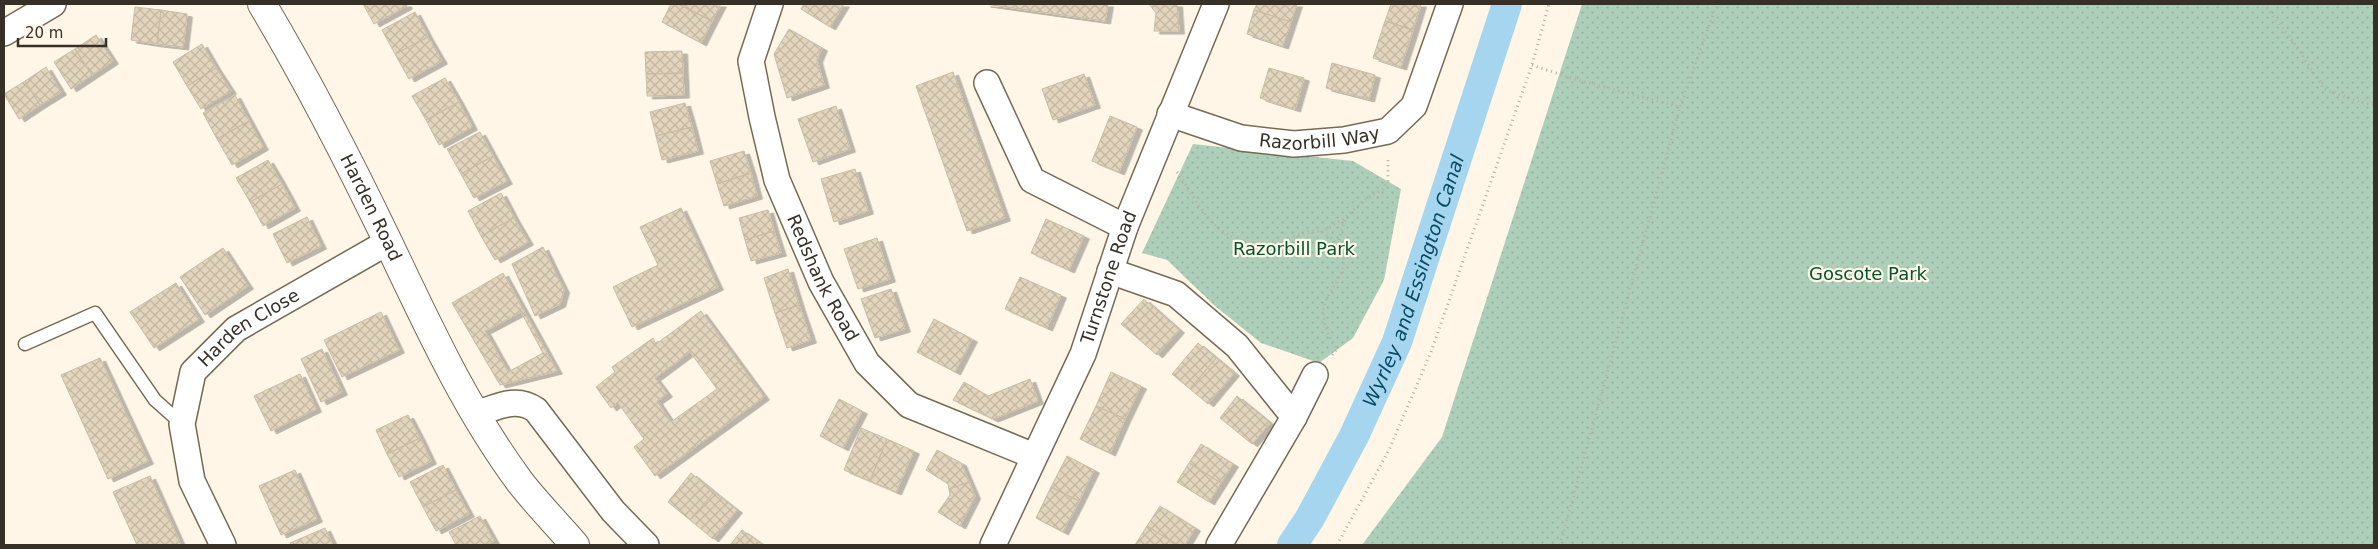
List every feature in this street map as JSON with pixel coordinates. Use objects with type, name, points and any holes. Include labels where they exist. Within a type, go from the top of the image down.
[{"type":"street","points":[[4,33],[53,4]]},
{"type":"street","name":"Harden Road","points":[[262,4],[288,49],[388,242],[440,352],[476,414],[521,483],[574,545]]},
{"type":"street","name":"Redshank Road","points":[[770,4],[751,61],[777,180],[821,282],[867,363],[909,405],[1034,456]]},
{"type":"street","name":"Turnstone Road","points":[[992,545],[1083,354],[1125,227],[1216,4]]},
{"type":"street","name":"Razorbill Way","points":[[1170,114],[1241,138],[1294,144],[1344,140],[1388,131],[1414,106],[1450,4]]},
{"type":"street","points":[[987,83],[1032,180],[1125,227]]},
{"type":"street","name":"Harden Close","points":[[223,545],[192,481],[182,424],[193,372],[236,329],[388,242]]},
{"type":"street","points":[[1110,271],[1176,294],[1237,346],[1294,416]]},
{"type":"street","points":[[1219,545],[1294,416],[1315,375]]},
{"type":"street","points":[[476,414],[515,402],[530,406],[536,410],[613,511],[646,545]]},
{"type":"lane","points":[[25,344],[95,314],[155,400],[182,424]]},
{"type":"path","points":[[1337,545],[1390,450],[1430,352],[1532,65],[1549,4]]},
{"type":"path","points":[[1560,545],[1680,107],[1717,4]]},
{"type":"path","points":[[2264,4],[2295,44],[2324,89],[2374,105]]},
{"type":"path","points":[[1532,65],[1574,79],[1680,107]]},
{"type":"path","points":[[1320,232],[1345,218],[1363,201],[1383,189],[1388,181],[1388,131]]},
{"type":"path","points":[[1157,145],[1214,224],[1231,236],[1256,245],[1276,243],[1298,233],[1320,232],[1338,246],[1343,256],[1344,267],[1341,278],[1325,303],[1324,319],[1328,337],[1337,350],[1315,375]]},
{"type":"path","points":[[1338,246],[1345,218]]},
{"type":"green space","name":"Goscote Park","points":[[1582,4],[2374,4],[2374,545],[1362,545],[1442,437]]},
{"type":"green space","name":"Razorbill Park","points":[[1193,144],[1353,161],[1401,189],[1384,280],[1353,338],[1319,363],[1261,343],[1215,306],[1167,260],[1142,253]]},
{"type":"building","points":[[363,4],[406,4],[407,6],[374,24]]},
{"type":"building","points":[[671,4],[678,4],[712,21],[701,43],[662,22]]},
{"type":"building","points":[[678,4],[721,4],[712,21]]},
{"type":"building","points":[[804,4],[844,4],[830,27],[801,9]]},
{"type":"building","points":[[985,4],[1108,4],[1105,21]]},
{"type":"building","points":[[1149,4],[1177,4],[1179,31],[1154,31],[1156,13]]},
{"type":"building","points":[[1257,4],[1297,4],[1291,22],[1254,10]]},
{"type":"building","points":[[1391,4],[1421,4],[1413,30],[1385,21]]},
{"type":"building","points":[[135,7],[161,10],[157,44],[131,40]]},
{"type":"building","points":[[161,10],[187,14],[183,47],[157,44]]},
{"type":"building","points":[[1254,10],[1291,22],[1283,46],[1247,34]]},
{"type":"building","points":[[415,12],[428,37],[395,54],[382,30]]},
{"type":"building","points":[[1385,21],[1413,30],[1401,67],[1373,58]]},
{"type":"building","points":[[789,29],[822,48],[817,60],[824,85],[787,98],[774,54]]},
{"type":"building","points":[[96,35],[113,61],[92,75],[75,49]]},
{"type":"building","points":[[428,37],[442,61],[409,79],[395,54]]},
{"type":"building","points":[[202,44],[216,68],[187,86],[173,62]]},
{"type":"building","points":[[75,49],[92,75],[71,89],[54,62]]},
{"type":"building","points":[[682,51],[683,73],[646,74],[645,52]]},
{"type":"building","points":[[1332,63],[1375,75],[1369,99],[1326,88]]},
{"type":"building","points":[[46,67],[61,92],[40,105],[25,81]]},
{"type":"building","points":[[216,68],[231,91],[201,109],[187,86]]},
{"type":"building","points":[[1269,68],[1304,78],[1295,109],[1260,98]]},
{"type":"building","points":[[953,72],[1005,218],[967,231],[916,86]]},
{"type":"building","points":[[683,73],[684,95],[647,96],[646,74]]},
{"type":"building","points":[[1084,74],[1095,105],[1053,120],[1042,89]]},
{"type":"building","points":[[445,78],[459,102],[426,120],[412,96]]},
{"type":"building","points":[[25,81],[40,105],[19,119],[4,94]]},
{"type":"building","points":[[235,95],[249,121],[217,139],[203,113]]},
{"type":"building","points":[[459,102],[472,127],[439,145],[426,120]]},
{"type":"building","points":[[685,103],[692,127],[656,136],[650,112]]},
{"type":"building","points":[[836,106],[850,149],[813,162],[798,119]]},
{"type":"building","points":[[1110,116],[1137,127],[1119,172],[1092,161]]},
{"type":"building","points":[[249,121],[263,147],[232,165],[217,139]]},
{"type":"building","points":[[692,127],[698,151],[662,160],[656,136]]},
{"type":"building","points":[[480,132],[493,156],[461,174],[447,149]]},
{"type":"building","points":[[744,151],[751,173],[717,184],[710,161]]},
{"type":"building","points":[[493,156],[507,181],[474,198],[461,174]]},
{"type":"building","points":[[268,160],[282,184],[250,202],[236,178]]},
{"type":"building","points":[[855,169],[868,211],[834,222],[821,179]]},
{"type":"building","points":[[751,173],[757,196],[724,206],[717,184]]},
{"type":"building","points":[[282,184],[295,208],[263,226],[250,202]]},
{"type":"building","points":[[501,193],[514,218],[481,236],[468,211]]},
{"type":"building","points":[[681,208],[718,287],[632,327],[613,287],[658,265],[640,227]]},
{"type":"building","points":[[768,210],[774,231],[745,240],[739,218]]},
{"type":"building","points":[[307,217],[321,246],[287,263],[273,234]]},
{"type":"building","points":[[514,218],[528,242],[495,260],[481,236]]},
{"type":"building","points":[[1046,219],[1084,236],[1069,270],[1031,253]]},
{"type":"building","points":[[774,231],[781,253],[751,261],[745,240]]},
{"type":"building","points":[[877,238],[890,279],[858,289],[844,249]]},
{"type":"building","points":[[543,247],[564,290],[560,304],[535,316],[512,264]]},
{"type":"building","points":[[223,248],[248,286],[205,315],[180,277]]},
{"type":"building","points":[[788,269],[799,305],[775,313],[764,278]]},
{"type":"building","points":[[503,273],[557,371],[500,385],[452,303]]},
{"type":"building","points":[[1020,277],[1061,295],[1047,328],[1005,309]]},
{"type":"building","points":[[176,283],[199,319],[154,348],[130,312]]},
{"type":"building","points":[[891,289],[905,329],[875,338],[861,299]]},
{"type":"building","points":[[1144,299],[1179,330],[1157,355],[1121,324]]},
{"type":"building","points":[[799,305],[811,340],[787,348],[775,313]]},
{"type":"building","points":[[701,311],[764,397],[655,476],[634,447],[644,439],[618,403],[611,408],[596,387],[615,372],[612,367],[653,338],[656,344]],"holes":[[[690,352],[717,389],[671,422],[657,401],[667,394],[655,378]]]},
{"type":"building","points":[[381,312],[399,350],[342,377],[324,340]]},
{"type":"building","points":[[521,312],[543,353],[508,372],[485,331]]},
{"type":"building","points":[[934,319],[972,339],[955,372],[917,352]]},
{"type":"building","points":[[1198,343],[1216,358],[1190,389],[1172,374]]},
{"type":"building","points":[[322,349],[342,392],[321,402],[301,359]]},
{"type":"building","points":[[100,358],[148,461],[108,479],[61,375]]},
{"type":"building","points":[[1216,358],[1234,373],[1208,404],[1190,389]]},
{"type":"building","points":[[1111,372],[1141,386],[1125,419],[1096,406]]},
{"type":"building","points":[[300,374],[316,409],[271,431],[254,396]]},
{"type":"building","points":[[1030,379],[1038,401],[993,419],[953,400],[964,382],[988,396]]},
{"type":"building","points":[[1237,396],[1270,423],[1252,444],[1220,418]]},
{"type":"building","points":[[839,399],[862,411],[843,448],[820,436]]},
{"type":"building","points":[[1096,406],[1125,419],[1110,453],[1080,439]]},
{"type":"building","points":[[408,415],[420,438],[387,454],[376,430]]},
{"type":"building","points":[[861,428],[887,439],[870,481],[844,470]]},
{"type":"building","points":[[420,438],[431,461],[399,477],[387,454]]},
{"type":"building","points":[[887,439],[914,451],[896,492],[870,481]]},
{"type":"building","points":[[1201,444],[1233,464],[1221,483],[1189,463]]},
{"type":"building","points":[[937,450],[961,463],[969,482],[949,489],[948,484],[926,470]]},
{"type":"building","points":[[1067,456],[1094,470],[1079,501],[1051,487]]},
{"type":"building","points":[[1189,463],[1221,483],[1209,502],[1177,482]]},
{"type":"building","points":[[443,465],[456,490],[423,507],[410,482]]},
{"type":"building","points":[[295,470],[317,519],[281,535],[259,486]]},
{"type":"building","points":[[691,473],[714,492],[690,520],[668,502]]},
{"type":"building","points":[[150,476],[181,545],[137,545],[113,492]]},
{"type":"building","points":[[969,482],[975,496],[960,526],[938,512],[950,495],[949,489]]},
{"type":"building","points":[[1051,487],[1079,501],[1063,532],[1036,518]]},
{"type":"building","points":[[456,490],[469,514],[436,531],[423,507]]},
{"type":"building","points":[[714,492],[737,510],[713,539],[690,520]]},
{"type":"building","points":[[1160,506],[1195,528],[1185,545],[1178,545],[1147,526]]},
{"type":"building","points":[[480,516],[494,541],[486,545],[456,545],[449,532]]},
{"type":"building","points":[[1147,526],[1178,545],[1135,545]]},
{"type":"building","points":[[325,528],[333,545],[291,545],[290,543]]},
{"type":"building","points":[[742,530],[763,545],[730,545]]},
{"type":"waterway","name":"Wyrley and Essington Canal","points":[[1292,545],[1310,518],[1354,436],[1397,342],[1507,4]]}]
